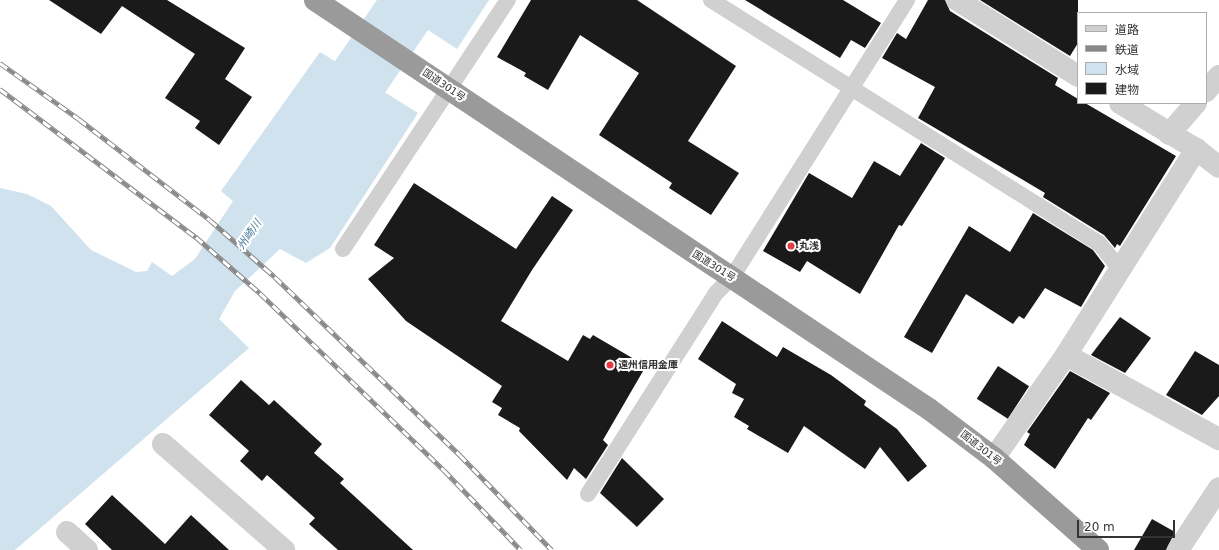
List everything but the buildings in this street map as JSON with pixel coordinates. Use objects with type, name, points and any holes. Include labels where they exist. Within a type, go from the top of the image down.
[{"type":"highway","name":"国道301号","points":[[315,0],[446,86],[692,253],[732,277],[929,409],[994,458],[1088,546]]},
{"type":"street","points":[[957,0],[1077,75]]},
{"type":"street","points":[[1207,90],[1219,76]]},
{"type":"street","points":[[1122,104],[1196,149],[1219,167]]},
{"type":"street","points":[[1169,134],[1195,104]]},
{"type":"street","points":[[994,458],[1066,355],[1196,149]]},
{"type":"street","points":[[1066,355],[1219,439]]},
{"type":"street","points":[[163,444],[284,550]]},
{"type":"street","points":[[1178,550],[1219,488]]},
{"type":"street","points":[[67,532],[87,550]]},
{"type":"lane","points":[[343,249],[446,86],[508,0]]},
{"type":"lane","points":[[711,0],[853,87],[1099,243],[1121,270]]},
{"type":"lane","points":[[588,494],[716,293],[732,277],[907,0]]},
{"type":"water","points":[[382,0],[489,0],[457,49]]},
{"type":"water","points":[[320,52],[418,113],[330,248],[306,263],[280,249],[235,291],[219,319],[249,348],[15,550],[0,550],[0,188],[27,194],[51,206],[91,250],[136,272],[147,271],[152,262],[172,276],[195,259],[233,201],[221,191]]},
{"type":"waterway","name":"州崎川","points":[[313,144],[412,0]]},
{"type":"railway","points":[[0,63],[79,119],[210,220],[275,277],[460,455],[552,550]]},
{"type":"railway","points":[[0,89],[196,237],[260,293],[444,470],[521,550]]},
{"type":"place","name":"丸浅","points":[[791,246]]},
{"type":"place","name":"遠州信用金庫","points":[[610,365]]}]
